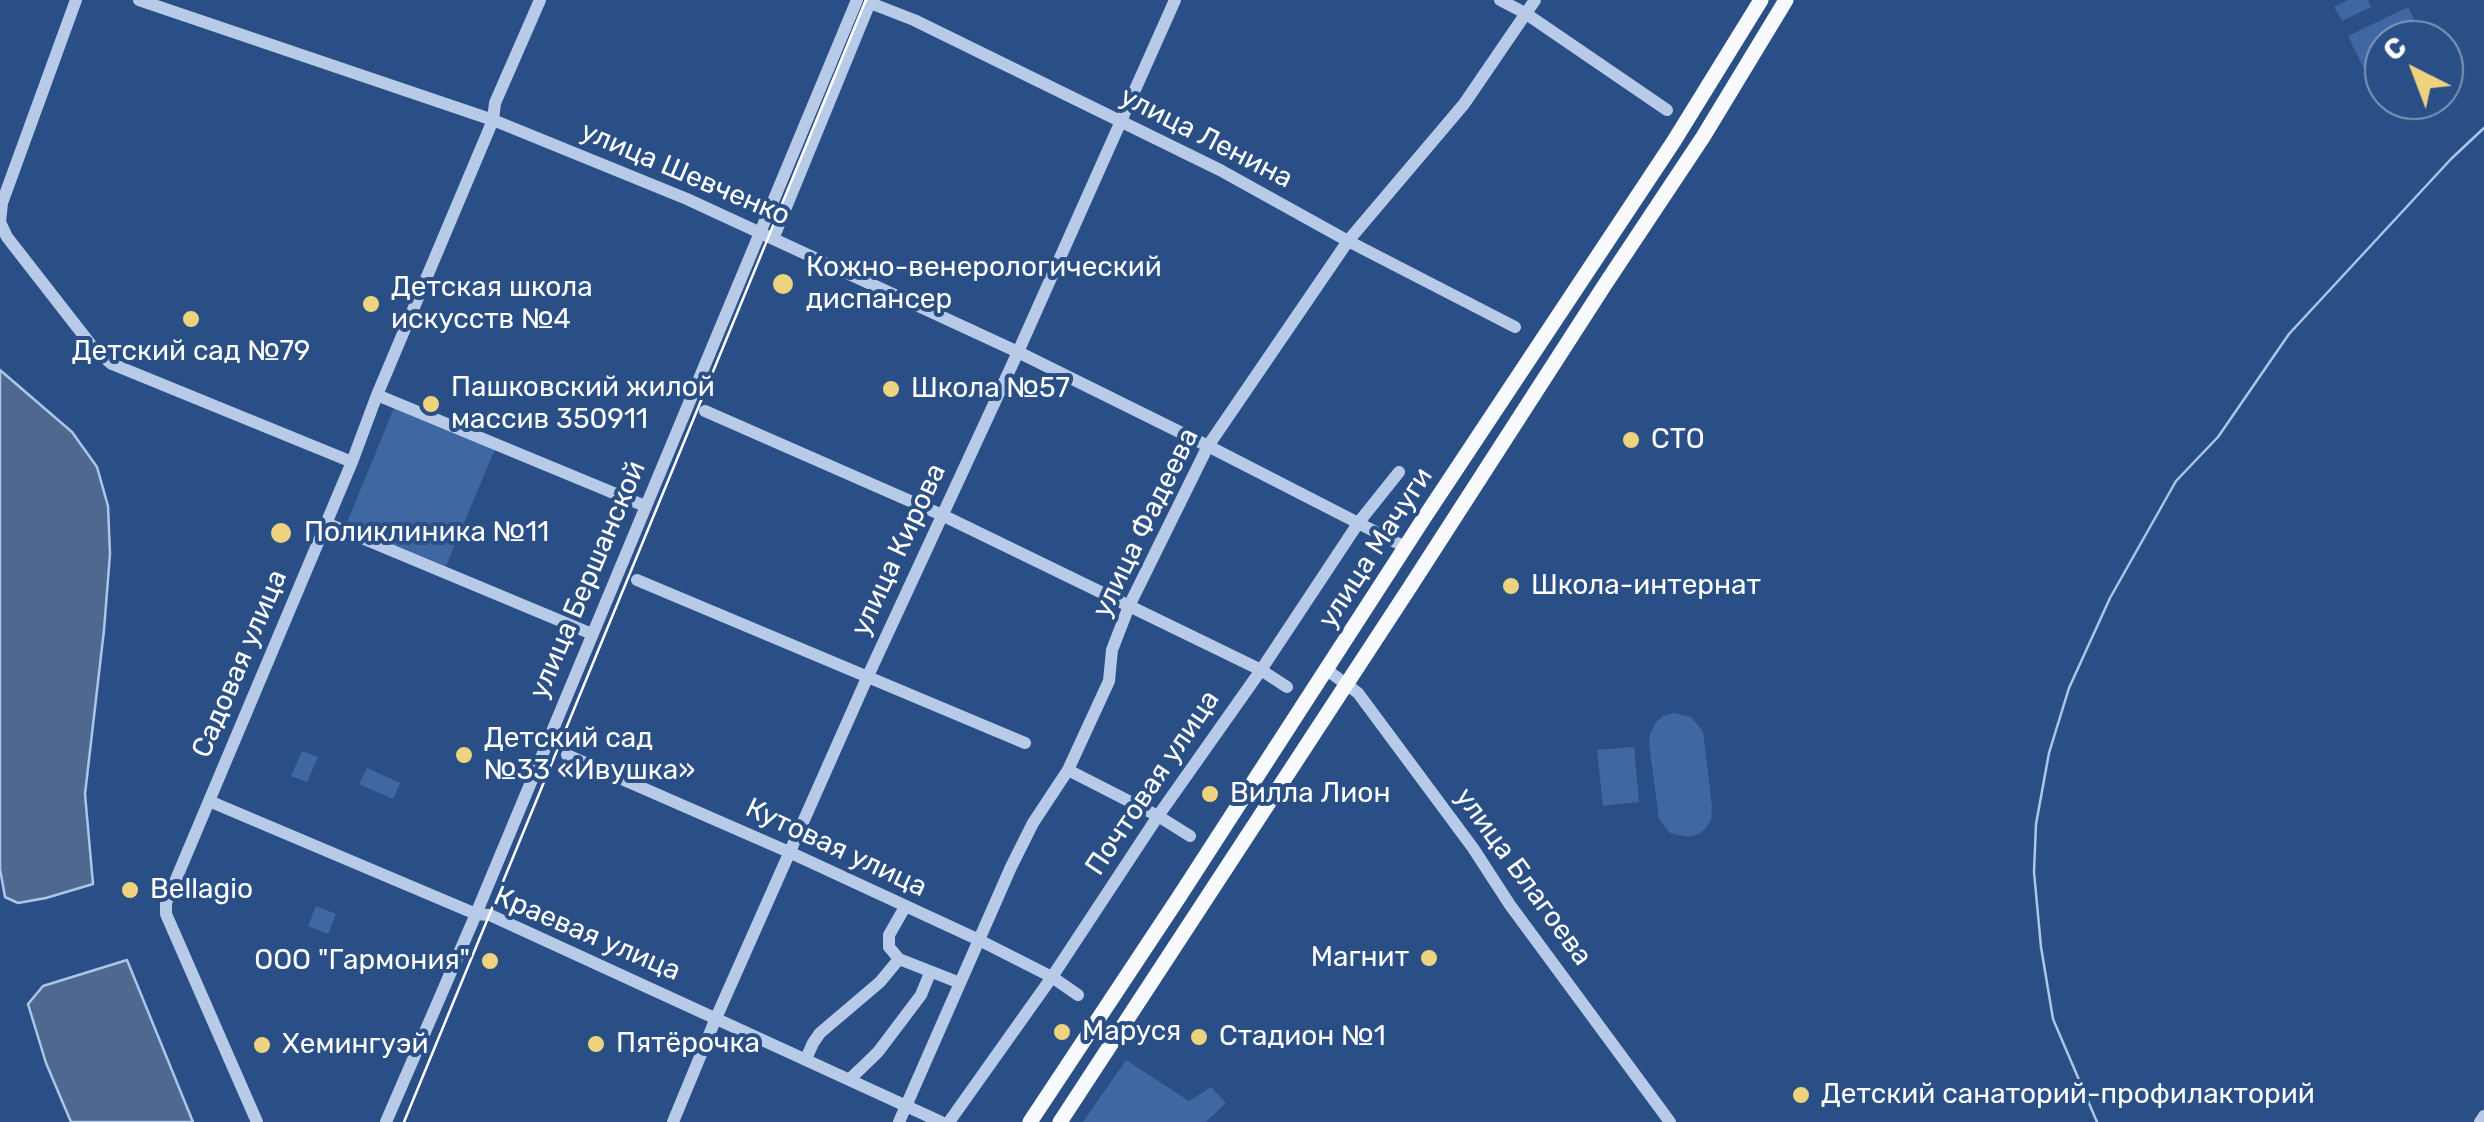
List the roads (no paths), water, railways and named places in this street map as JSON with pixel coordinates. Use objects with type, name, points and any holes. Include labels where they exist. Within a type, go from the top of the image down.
[{"type":"main road","name":"улица Мачуги","points":[[1030,1122],[1674,141],[1761,0]]},
{"type":"main road","name":"улица Мачуги","points":[[1060,1122],[1703,137],[1786,0]]},
{"type":"main road","points":[[1469,451],[1474,466],[1490,462]]},
{"type":"street","points":[[76,0],[2,203],[0,222],[6,238],[96,350],[112,364],[352,462]]},
{"type":"street","name":"улица Шевченко","points":[[140,0],[493,120],[687,199],[1018,352],[1405,547]]},
{"type":"street","name":"Садовая улица","points":[[257,1122],[166,914],[166,903],[352,462],[493,120],[494,103],[540,0]]},
{"type":"street","name":"улица Кирова","points":[[673,1122],[790,852],[1175,0]]},
{"type":"street","points":[[1500,0],[1667,110]]},
{"type":"street","name":"улица Фадеева","points":[[899,1122],[977,940],[1033,822],[1068,770],[1109,680],[1112,650],[1130,606],[1208,446],[1348,241],[1464,104],[1534,0]]},
{"type":"street","points":[[773,239],[861,1]]},
{"type":"street","name":"улица Ленина","points":[[861,1],[914,20],[1220,170],[1515,327]]},
{"type":"street","name":"улица Бершанской","points":[[386,1122],[758,233],[861,1]]},
{"type":"street","points":[[377,396],[646,506]]},
{"type":"street","points":[[705,411],[942,515],[1261,670],[1287,688]]},
{"type":"street","name":"Почтовая улица","points":[[948,1122],[1052,977],[1359,522],[1399,472]]},
{"type":"street","points":[[326,523],[592,634]]},
{"type":"street","points":[[637,580],[1024,744]]},
{"type":"street","name":"улица Благоева","points":[[1326,670],[1358,694],[1474,848],[1510,905],[1670,1122]]},
{"type":"street","name":"Кутовая улица","points":[[567,755],[790,852],[1052,977],[1078,995]]},
{"type":"street","points":[[1068,770],[1190,836]]},
{"type":"street","name":"Краевая улица","points":[[209,801],[476,914],[490,914],[940,1122]]},
{"type":"street","points":[[905,907],[890,935],[889,947],[899,960],[960,983]]},
{"type":"street","points":[[806,1060],[820,1034],[880,982],[899,960]]},
{"type":"street","points":[[850,1080],[878,1052],[921,996],[930,972]]},
{"type":"waterway","points":[[2097,1122],[2053,1019],[2034,872],[2036,824],[2049,753],[2069,688],[2110,598],[2176,481],[2218,437],[2289,334],[2484,128]]},
{"type":"tram line","points":[[404,1122],[866,0]]},
{"type":"place","name":"Кожно-венерологический диспансер","points":[[783,284]]},
{"type":"place","name":"Детская школа искусств №4","points":[[371,304]]},
{"type":"place","name":"Детский сад №79","points":[[191,319]]},
{"type":"place","name":"Школа №57","points":[[891,389]]},
{"type":"place","name":"Пашковский жилой массив 350911","points":[[431,404]]},
{"type":"place","name":"СТО","points":[[1631,440]]},
{"type":"place","name":"Поликлиника №11","points":[[281,533]]},
{"type":"place","name":"Школа-интернат","points":[[1511,586]]},
{"type":"place","name":"Детский сад №33 «Ивушка»","points":[[464,755]]},
{"type":"place","name":"Вилла Лион","points":[[1210,794]]},
{"type":"place","name":"Bellagio","points":[[130,890]]},
{"type":"place","name":"Магнит","points":[[1429,958]]},
{"type":"place","name":"ООО \"Гармония\"","points":[[490,961]]},
{"type":"place","name":"Маруся","points":[[1062,1032]]},
{"type":"place","name":"Стадион №1","points":[[1199,1037]]},
{"type":"place","name":"Пятёрочка","points":[[596,1044]]},
{"type":"place","name":"Хемингуэй","points":[[262,1045]]},
{"type":"place","name":"Детский санаторий-профилакторий","points":[[1801,1095]]}]
